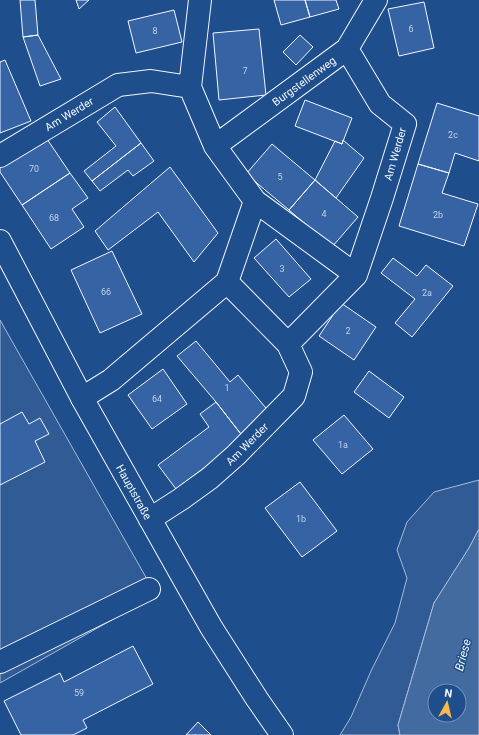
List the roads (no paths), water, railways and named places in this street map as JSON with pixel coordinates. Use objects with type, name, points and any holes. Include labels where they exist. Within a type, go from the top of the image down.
[{"type":"street","points":[[200,0],[190,87],[215,146],[255,201],[356,275]]},
{"type":"street","name":"Burgstellenweg","points":[[215,146],[347,50],[376,0]]},
{"type":"street","name":"Am Werder","points":[[288,344],[356,275],[405,124],[380,104],[347,50]]},
{"type":"street","name":"Am Werder","points":[[0,156],[118,85],[151,81],[190,87]]},
{"type":"street","points":[[82,398],[111,380],[227,282],[255,201]]},
{"type":"street","name":"Hauptstraße","points":[[0,242],[82,398],[211,627],[282,735]]},
{"type":"street","name":"Am Werder","points":[[150,519],[181,499],[223,468],[294,396],[301,372],[288,344],[227,282]]},
{"type":"street","points":[[0,662],[149,589]]},
{"type":"water","name":"Briese","points":[[479,529],[479,735],[400,735],[398,725],[434,603],[469,548]]}]
